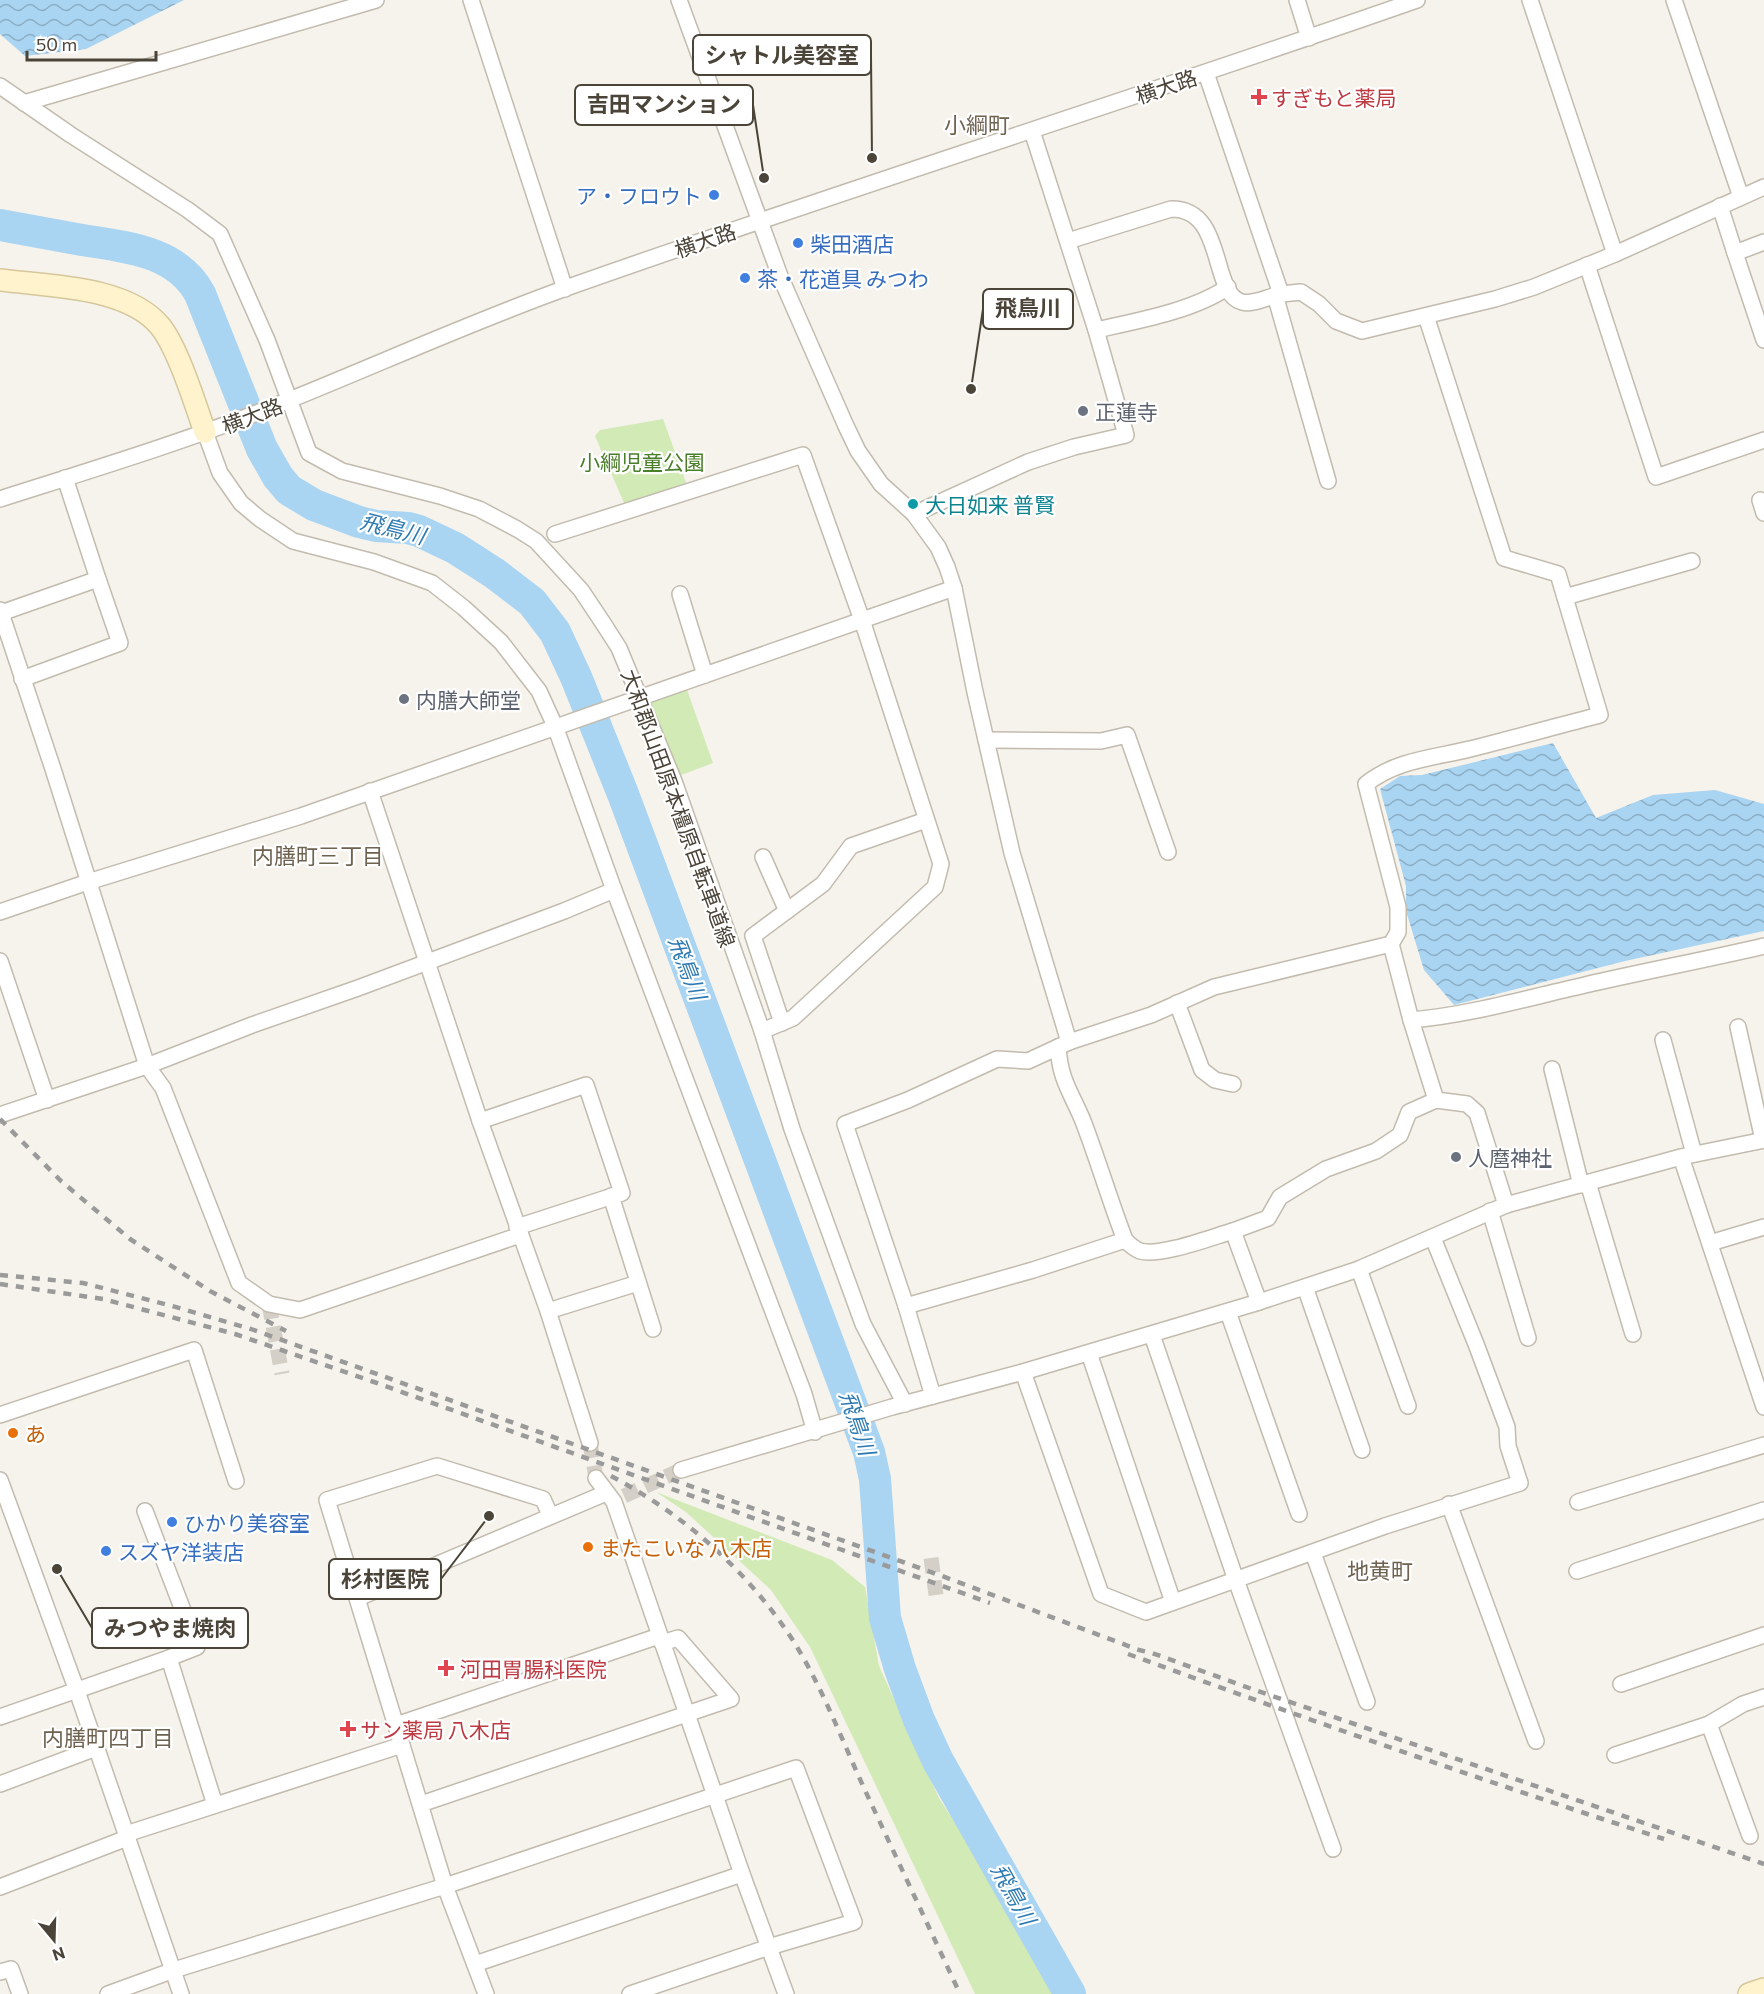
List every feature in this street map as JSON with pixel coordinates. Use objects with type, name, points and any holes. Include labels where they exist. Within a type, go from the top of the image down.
[{"type":"street","points":[[24,103],[376,0]]},
{"type":"street","points":[[471,0],[565,289]]},
{"type":"street","points":[[679,0],[780,276],[858,451],[881,484],[914,514],[938,547],[954,588],[1012,853],[1064,1044],[1059,1068],[1082,1119],[1125,1240],[1139,1251],[1153,1252],[1188,1245],[1268,1218],[1280,1197],[1326,1169],[1376,1151],[1400,1135],[1409,1112],[1436,1100],[1467,1104],[1478,1113],[1506,1205]]},
{"type":"street","points":[[1297,0],[1309,38]]},
{"type":"street","name":"横大路","points":[[0,499],[214,429],[270,408],[469,324],[565,289],[1417,0]]},
{"type":"street","points":[[1530,0],[1616,254]]},
{"type":"street","points":[[1674,0],[1741,197]]},
{"type":"street","points":[[1206,72],[1278,295],[1328,481]]},
{"type":"street","name":"大和郡山田原本橿原自転車道線","points":[[0,86],[188,210],[220,234],[267,340],[309,453],[342,471],[440,496],[479,509],[536,541],[581,590],[619,648],[635,699],[674,781],[762,1031],[792,1129],[863,1324],[898,1406]]},
{"type":"street","points":[[914,514],[1028,462],[1074,447],[1126,435],[1096,330],[1032,131]]},
{"type":"street","points":[[1068,241],[1171,209],[1186,210],[1197,217],[1205,227],[1232,297],[1248,303],[1278,295],[1302,292],[1319,304],[1336,321],[1362,331],[1534,287],[1616,254],[1764,187]]},
{"type":"street","points":[[1720,206],[1764,340]]},
{"type":"street","points":[[1735,253],[1764,242]]},
{"type":"street","points":[[1587,265],[1656,477],[1764,440]]},
{"type":"street","points":[[0,280],[92,292],[128,303],[148,314],[162,328],[214,429],[220,472],[241,503],[260,519],[294,541],[374,562],[432,583],[501,642],[539,691],[561,724],[614,890],[710,1143],[728,1197],[819,1430]]},
{"type":"street","points":[[1096,330],[1144,320],[1213,297],[1228,287]]},
{"type":"street","points":[[1426,316],[1504,558],[1558,574],[1600,715],[1467,750],[1403,763],[1380,773],[1366,784],[1398,907],[1398,932],[1391,944],[1411,1020],[1436,1100]]},
{"type":"street","points":[[555,534],[803,455],[862,620],[940,864],[935,887],[793,1018],[762,1031]]},
{"type":"street","points":[[22,679],[120,643],[65,478]]},
{"type":"street","points":[[1565,597],[1692,561]]},
{"type":"street","points":[[98,579],[0,612],[53,769],[147,1066],[163,1088],[239,1283],[269,1304],[300,1310],[622,1193],[586,1085],[480,1121]]},
{"type":"street","points":[[0,912],[88,882],[301,816],[370,790],[954,588]]},
{"type":"street","points":[[680,594],[705,675]]},
{"type":"street","points":[[986,740],[1101,741],[1127,735],[1168,852]]},
{"type":"street","points":[[370,790],[480,1121],[548,1311],[590,1443]]},
{"type":"street","points":[[782,1023],[753,936],[823,884],[851,846],[926,820]]},
{"type":"street","points":[[763,856],[787,911]]},
{"type":"street","points":[[2,1112],[47,1100],[147,1066],[252,1025],[564,911],[614,890]]},
{"type":"street","points":[[933,1396],[906,1306],[844,1124],[908,1100],[997,1059],[1028,1061],[1064,1044],[1150,1015],[1214,987],[1391,944]]},
{"type":"street","points":[[1411,1020],[1441,1018],[1501,1006],[1588,984],[1764,946]]},
{"type":"street","points":[[0,961],[47,1100]]},
{"type":"street","points":[[1177,1003],[1202,1070],[1215,1080],[1233,1084]]},
{"type":"street","points":[[681,1470],[1228,1312],[1359,1269],[1506,1205],[1688,1156],[1763,1140],[1738,1027]]},
{"type":"street","points":[[1664,1040],[1688,1156],[1710,1243],[1758,1368],[1764,1407]]},
{"type":"street","points":[[1552,1068],[1585,1184],[1632,1334]]},
{"type":"street","points":[[611,1196],[652,1329]]},
{"type":"street","points":[[1490,1211],[1528,1338]]},
{"type":"street","points":[[1710,1243],[1764,1227]]},
{"type":"street","points":[[1233,1231],[1259,1302]]},
{"type":"street","points":[[1023,1372],[1101,1594],[1146,1612],[1449,1504],[1520,1483],[1508,1446],[1507,1427],[1433,1238]]},
{"type":"street","points":[[906,1306],[1034,1270],[1125,1240]]},
{"type":"street","points":[[1359,1269],[1408,1406]]},
{"type":"street","points":[[548,1311],[638,1283]]},
{"type":"street","points":[[1305,1287],[1362,1450]]},
{"type":"street","points":[[1228,1312],[1299,1515]]},
{"type":"street","points":[[1152,1335],[1236,1580],[1333,1849]]},
{"type":"street","points":[[0,1415],[194,1350],[236,1481]]},
{"type":"street","points":[[1089,1353],[1173,1602]]},
{"type":"street","points":[[1578,1502],[1764,1445]]},
{"type":"street","points":[[486,1994],[444,1886],[327,1500],[437,1466],[543,1499],[550,1515]]},
{"type":"street","points":[[596,1478],[614,1497],[661,1640],[786,1994]]},
{"type":"street","points":[[0,1480],[77,1691],[181,1994]]},
{"type":"street","points":[[358,1598],[550,1515],[614,1497]]},
{"type":"street","points":[[1449,1504],[1536,1741]]},
{"type":"street","points":[[1577,1571],[1764,1510]]},
{"type":"street","points":[[0,1717],[197,1647],[145,1511]]},
{"type":"street","points":[[1313,1553],[1367,1702]]},
{"type":"street","points":[[1621,1684],[1764,1635]]},
{"type":"street","points":[[396,1725],[661,1640],[678,1638],[731,1699],[421,1804]]},
{"type":"street","points":[[169,1658],[214,1805]]},
{"type":"street","points":[[1615,1755],[1709,1724],[1743,1704],[1764,1697]]},
{"type":"street","points":[[1709,1724],[1750,1836]]},
{"type":"street","points":[[0,1887],[127,1836],[214,1805],[402,1745]]},
{"type":"street","points":[[0,1784],[96,1748]]},
{"type":"street","points":[[108,1994],[174,1970],[444,1886],[796,1768],[854,1922],[770,1947],[630,1994]]},
{"type":"street","points":[[475,1964],[742,1874]]},
{"type":"street","points":[[0,1972],[11,1969],[20,1994]]},
{"type":"street","points":[[1749,1994],[1764,1989]]},
{"type":"green space","name":"小綱児童公園","points":[[663,419],[687,485],[625,505],[595,436],[600,430]]},
{"type":"green space","points":[[686,687],[713,763],[676,777],[648,700]]},
{"type":"green space","points":[[656,1492],[832,1560],[865,1587],[879,1666],[939,1798],[1020,1925],[1055,1994],[975,1994],[810,1647],[771,1590],[686,1512]]},
{"type":"water","points":[[0,0],[184,0],[86,49],[25,56],[0,34]]},
{"type":"water","points":[[1553,743],[1596,818],[1653,795],[1715,790],[1764,804],[1764,931],[1625,961],[1454,1005],[1424,970],[1406,911],[1406,886],[1380,789],[1400,776],[1422,775]]},
{"type":"waterway","name":"飛鳥川","points":[[0,225],[133,249],[164,260],[178,268],[200,294],[262,449],[278,477],[289,490],[314,505],[359,522],[376,526],[408,528],[455,548],[494,573],[532,602],[555,632],[576,677],[623,794],[869,1452],[875,1479],[885,1618],[900,1669],[919,1720],[938,1761],[1070,1994]]},
{"type":"tunnel","points":[[269,1304],[282,1374]]},
{"type":"tunnel","points":[[590,1443],[596,1478]]},
{"type":"tunnel","points":[[624,1496],[681,1470]]},
{"type":"tunnel","points":[[931,1558],[936,1595]]},
{"type":"railway","points":[[0,1119],[61,1181],[130,1239],[210,1291],[286,1331]]},
{"type":"railway","points":[[0,1275],[83,1283],[251,1329],[942,1576],[1139,1650],[1764,1864]]},
{"type":"railway","points":[[0,1284],[103,1299],[235,1334],[990,1603]]},
{"type":"railway","points":[[611,1476],[662,1507],[708,1542],[750,1584],[786,1630],[819,1687],[960,1994]]},
{"type":"railway","points":[[1128,1654],[1395,1749],[1664,1839]]},
{"type":"place","name":"すぎもと薬局","points":[[1259,97]]},
{"type":"place","name":"シャトル美容室","points":[[872,158]]},
{"type":"place","name":"吉田マンション","points":[[764,178]]},
{"type":"place","name":"ア・フロウト","points":[[714,195]]},
{"type":"place","name":"柴田酒店","points":[[798,243]]},
{"type":"place","name":"茶・花道具 みつわ","points":[[745,278]]},
{"type":"place","name":"飛鳥川","points":[[971,389]]},
{"type":"place","name":"正蓮寺","points":[[1083,411]]},
{"type":"place","name":"大日如来 普賢","points":[[913,504]]},
{"type":"place","name":"内膳大師堂","points":[[404,699]]},
{"type":"place","name":"人麿神社","points":[[1456,1157]]},
{"type":"place","name":"あ","points":[[13,1433]]},
{"type":"place","name":"杉村医院","points":[[489,1516]]},
{"type":"place","name":"ひかり美容室","points":[[172,1522]]},
{"type":"place","name":"またこいな 八木店","points":[[588,1547]]},
{"type":"place","name":"スズヤ洋装店","points":[[106,1551]]},
{"type":"place","name":"みつやま焼肉","points":[[57,1569]]},
{"type":"place","name":"河田胃腸科医院","points":[[446,1668]]},
{"type":"place","name":"サン薬局 八木店","points":[[348,1729]]},
{"type":"district","name":"小綱町","points":[[977,124]]},
{"type":"district","name":"内膳町三丁目","points":[[318,855]]},
{"type":"district","name":"地黄町","points":[[1380,1570]]},
{"type":"district","name":"内膳町四丁目","points":[[108,1737]]}]
